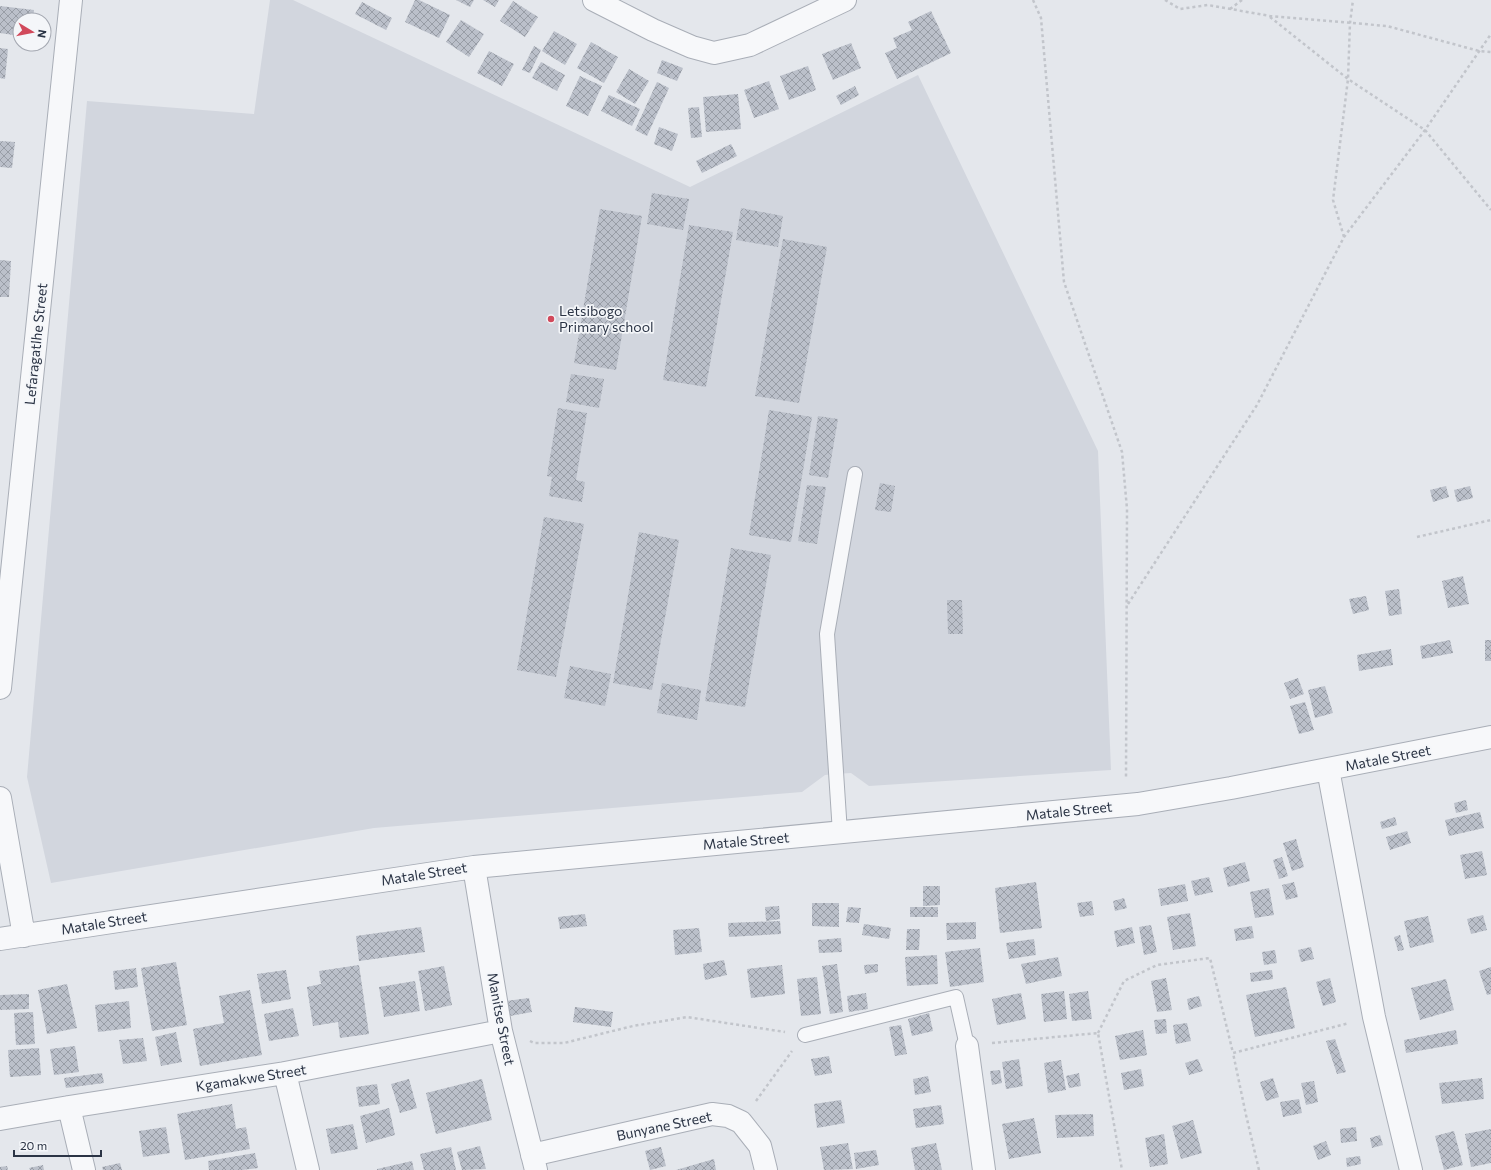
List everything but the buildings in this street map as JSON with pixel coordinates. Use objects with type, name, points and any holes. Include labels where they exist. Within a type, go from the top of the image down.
[{"type":"street","name":"Lefaragatlhe Street","points":[[0,688],[71,0]]},
{"type":"street","points":[[594,0],[652,30],[692,47],[714,53],[750,45],[845,0]]},
{"type":"street","name":"Matale Street","points":[[0,939],[474,866],[840,833],[1132,804],[1182,797],[1491,738]]},
{"type":"street","points":[[1328,769],[1374,1017],[1411,1170]]},
{"type":"street","points":[[0,798],[24,936]]},
{"type":"street","name":"Manitse Street","points":[[474,866],[501,1031],[534,1162]]},
{"type":"street","name":"Kgamakwe Street","points":[[0,1119],[285,1073],[501,1031]]},
{"type":"street","points":[[967,1046],[984,1170]]},
{"type":"street","points":[[285,1073],[308,1170]]},
{"type":"street","points":[[69,1107],[84,1170]]},
{"type":"street","name":"Bunyane Street","points":[[534,1162],[712,1114],[728,1116],[741,1122]]},
{"type":"street","points":[[741,1122],[760,1146],[766,1170]]},
{"type":"lane","points":[[840,833],[827,634],[855,474]]},
{"type":"lane","points":[[805,1035],[956,997],[967,1046]]},
{"type":"path","points":[[1033,0],[1041,18],[1064,282],[1122,452],[1127,509],[1127,605],[1132,804]]},
{"type":"path","points":[[1165,0],[1180,8],[1208,6],[1270,16],[1387,26],[1479,52],[1491,52]]},
{"type":"path","points":[[1230,9],[1242,0]]},
{"type":"path","points":[[1344,237],[1333,200],[1348,78],[1350,23],[1353,0]]},
{"type":"path","points":[[1270,16],[1348,78],[1425,130],[1491,210]]},
{"type":"path","points":[[1127,605],[1257,405],[1344,237],[1425,130],[1491,34]]},
{"type":"path","points":[[1417,537],[1491,520]]},
{"type":"path","points":[[1122,1170],[1098,1033],[1124,981],[1158,965],[1210,958],[1259,1170]]},
{"type":"path","points":[[501,1031],[534,1042],[564,1043],[633,1026],[687,1017],[805,1035],[741,1122]]},
{"type":"path","points":[[1233,1053],[1374,1017]]},
{"type":"path","points":[[967,1046],[1098,1033]]},
{"type":"shaded area","name":"Letsibogo Primary school","points":[[270,0],[293,0],[690,187],[918,75],[1098,451],[1111,770],[869,786],[851,773],[825,775],[802,792],[374,828],[51,883],[27,777],[87,101],[254,114]]},
{"type":"place","name":"Letsibogo Primary school","points":[[551,319]]}]
